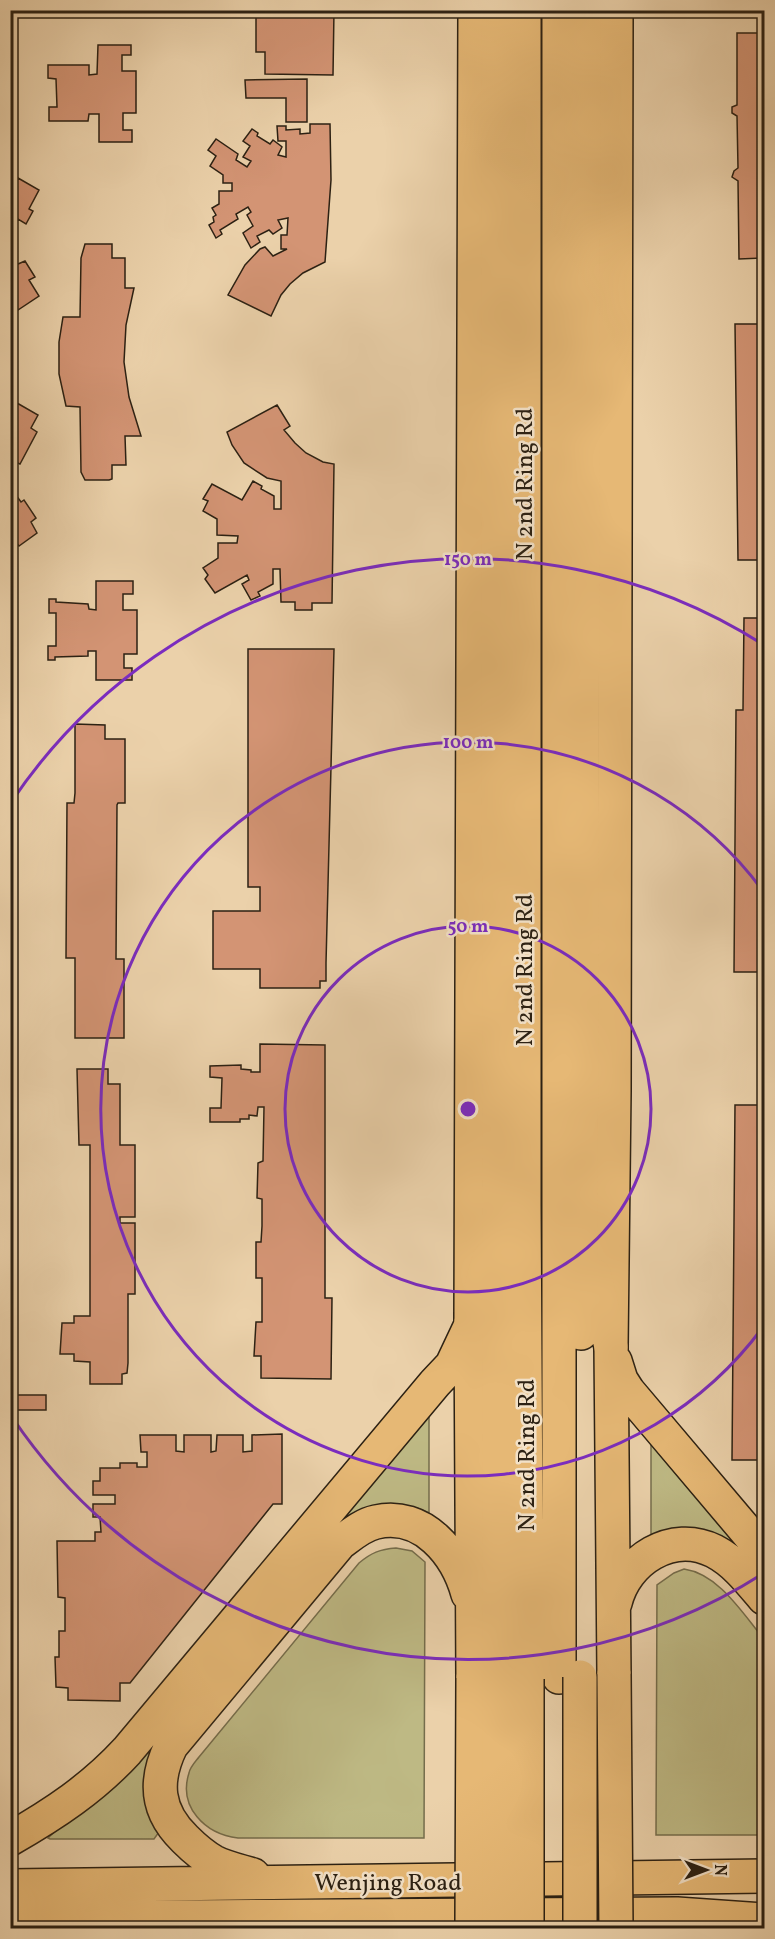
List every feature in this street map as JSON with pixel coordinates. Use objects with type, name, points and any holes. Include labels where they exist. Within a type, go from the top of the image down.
[{"type":"main road","points":[[474,1627],[471,1322],[475,10]]},
{"type":"main road","points":[[498,10],[500,1216],[528,1678],[580,1929]]},
{"type":"main road","points":[[516,10],[524,49]]},
{"type":"main road","name":"N 2nd Ring Rd","points":[[524,10],[524,1216],[528,1678],[527,1929]]},
{"type":"main road","name":"N 2nd Ring Rd","points":[[558,10],[558,340],[528,1678],[558,1929]]},
{"type":"main road","points":[[499,1929],[582,1206],[584,10]]},
{"type":"main road","points":[[616,10],[614,1067],[611,1347],[616,1929]]},
{"type":"main road","points":[[558,53],[584,158]]},
{"type":"main road","points":[[558,340],[584,238]]},
{"type":"main road","points":[[499,660],[524,510]]},
{"type":"main road","points":[[582,1206],[586,1238],[611,1347],[621,1380],[765,1552]]},
{"type":"main road","points":[[10,1839],[74,1799],[111,1768],[127,1751],[452,1365],[471,1322],[500,1216]]},
{"type":"main road","points":[[312,1882],[267,1878],[213,1862],[195,1849],[166,1816],[161,1799],[160,1781],[162,1764],[171,1746],[340,1543],[374,1522],[405,1522],[422,1528],[443,1546],[458,1565],[470,1602],[474,1627],[528,1678]]},
{"type":"main road","points":[[613,1614],[619,1590],[639,1561],[674,1544],[703,1546],[716,1552],[733,1563],[765,1598]]},
{"type":"main road","points":[[472,1929],[528,1678]]},
{"type":"main road","name":"Wenjing Road","points":[[10,1886],[759,1876]]},
{"type":"main road","name":"Wenjing Road","points":[[10,1918],[677,1914],[765,1920]]},
{"type":"main road","points":[[236,1929],[301,1916],[345,1929]]},
{"type":"main road","points":[[757,1929],[765,1927]]},
{"type":"shaded area","points":[[429,1414],[429,1513],[417,1508],[398,1505],[335,1527]]},
{"type":"shaded area","points":[[651,1440],[735,1542],[712,1533],[689,1528],[673,1529],[651,1536]]},
{"type":"shaded area","points":[[396,1548],[412,1551],[425,1562],[424,1838],[238,1838],[215,1831],[205,1825],[197,1817],[187,1797],[187,1785],[193,1764],[359,1563],[376,1552]]},
{"type":"shaded area","points":[[684,1569],[697,1572],[719,1587],[739,1607],[764,1639],[764,1835],[656,1835],[657,1585]]},
{"type":"shaded area","points":[[169,1724],[146,1802],[149,1815],[159,1832],[154,1839],[48,1838]]},
{"type":"building","points":[[334,10],[333,75],[265,74],[265,52],[256,52],[256,11]]},
{"type":"building","points":[[737,33],[764,33],[764,263],[762,263],[762,258],[739,259],[738,181],[732,177],[738,168],[737,116],[732,113],[732,107],[737,105]]},
{"type":"building","points":[[98,45],[131,45],[131,55],[122,55],[122,71],[136,71],[136,113],[123,113],[123,130],[132,130],[132,142],[99,142],[99,114],[89,114],[88,121],[49,121],[49,107],[57,107],[56,79],[48,78],[48,65],[89,65],[89,75],[97,74]]},
{"type":"building","points":[[307,79],[307,122],[286,122],[286,98],[246,98],[245,80]]},
{"type":"building","points":[[310,124],[330,124],[331,180],[325,262],[303,273],[290,284],[281,295],[271,316],[228,295],[245,265],[260,249],[265,247],[273,256],[287,249],[281,249],[281,235],[287,235],[288,218],[278,220],[282,228],[273,234],[269,230],[257,236],[260,242],[251,248],[243,233],[253,226],[247,215],[251,212],[248,207],[236,214],[238,219],[220,230],[222,234],[216,238],[209,225],[214,222],[213,217],[216,215],[212,208],[219,204],[219,191],[232,191],[232,183],[223,183],[223,175],[210,166],[216,156],[208,150],[216,139],[238,154],[236,160],[247,167],[251,161],[243,157],[250,146],[243,141],[252,129],[258,133],[257,136],[270,144],[273,140],[281,146],[278,155],[286,157],[286,141],[278,141],[277,126],[286,126],[286,130],[300,129],[300,134],[310,133]]},
{"type":"building","points":[[18,178],[39,190],[29,209],[33,211],[26,224],[18,219],[11,233],[11,254],[18,264],[25,261],[35,277],[29,280],[39,296],[18,310],[13,302],[10,303],[10,185],[13,186]]},
{"type":"building","points":[[85,244],[112,244],[112,258],[125,258],[125,288],[134,288],[126,325],[124,362],[129,397],[141,436],[125,436],[126,465],[112,465],[112,479],[109,480],[85,480],[81,472],[80,407],[66,406],[59,374],[59,342],[63,317],[80,317],[81,258]]},
{"type":"building","points":[[735,324],[764,324],[764,560],[738,560]]},
{"type":"building","points":[[17,403],[38,415],[31,428],[37,432],[20,464],[13,461],[13,491],[21,502],[24,500],[36,518],[31,522],[37,533],[19,546],[15,541],[10,544],[10,407],[14,409]]},
{"type":"building","points":[[277,405],[290,426],[284,430],[295,443],[306,453],[323,462],[334,464],[332,603],[312,603],[312,610],[295,610],[295,602],[281,602],[280,569],[273,569],[273,584],[258,592],[260,596],[251,600],[242,584],[249,580],[247,575],[215,593],[205,579],[208,575],[203,568],[218,558],[218,543],[237,543],[238,536],[217,535],[217,519],[203,511],[208,501],[203,499],[212,484],[242,500],[253,481],[262,486],[261,489],[274,496],[274,509],[281,509],[281,481],[267,478],[244,463],[232,445],[227,432]]},
{"type":"building","points":[[96,581],[133,581],[133,594],[123,594],[123,610],[137,610],[137,654],[124,654],[124,668],[132,668],[132,680],[96,680],[96,651],[88,651],[88,656],[55,657],[55,660],[48,660],[48,646],[56,646],[56,613],[49,613],[49,599],[56,599],[56,602],[88,604],[89,609],[96,610]]},
{"type":"building","points":[[744,618],[764,618],[764,972],[734,972],[736,710],[743,710]]},
{"type":"building","points":[[248,649],[334,649],[326,981],[320,981],[320,988],[260,988],[260,969],[213,969],[213,911],[260,911],[260,887],[248,887]]},
{"type":"building","points":[[75,724],[105,725],[105,739],[125,739],[125,803],[117,805],[116,959],[124,959],[124,1038],[75,1038],[75,958],[66,958],[67,803],[74,803]]},
{"type":"building","points":[[260,1044],[325,1045],[325,1298],[332,1298],[331,1379],[261,1378],[261,1356],[254,1356],[256,1322],[262,1322],[262,1278],[256,1278],[256,1242],[261,1242],[262,1226],[262,1199],[257,1198],[258,1163],[263,1161],[264,1107],[258,1107],[257,1116],[249,1115],[249,1119],[240,1119],[240,1122],[210,1122],[210,1108],[221,1108],[222,1078],[210,1077],[210,1066],[241,1065],[241,1069],[260,1072]]},
{"type":"building","points":[[77,1069],[108,1069],[108,1084],[120,1084],[120,1145],[135,1145],[135,1217],[120,1217],[120,1223],[135,1223],[135,1294],[128,1294],[128,1363],[127,1373],[122,1374],[122,1384],[90,1384],[90,1362],[74,1361],[74,1354],[60,1354],[62,1323],[74,1323],[74,1316],[90,1316],[90,1145],[79,1145]]},
{"type":"building","points":[[735,1105],[764,1105],[764,1460],[732,1460]]},
{"type":"building","points":[[10,1395],[46,1395],[46,1410],[11,1410]]},
{"type":"building","points":[[282,1434],[282,1504],[273,1504],[130,1683],[120,1683],[120,1701],[68,1700],[68,1688],[56,1687],[55,1657],[59,1657],[59,1631],[65,1631],[65,1598],[58,1597],[57,1541],[95,1541],[95,1532],[101,1532],[100,1517],[93,1517],[93,1504],[115,1504],[115,1495],[93,1495],[93,1481],[100,1481],[100,1468],[120,1468],[120,1463],[137,1463],[137,1467],[147,1467],[147,1452],[141,1452],[140,1435],[176,1435],[176,1451],[184,1452],[184,1435],[211,1435],[211,1452],[216,1451],[217,1435],[243,1435],[243,1452],[252,1451],[252,1435]]}]
